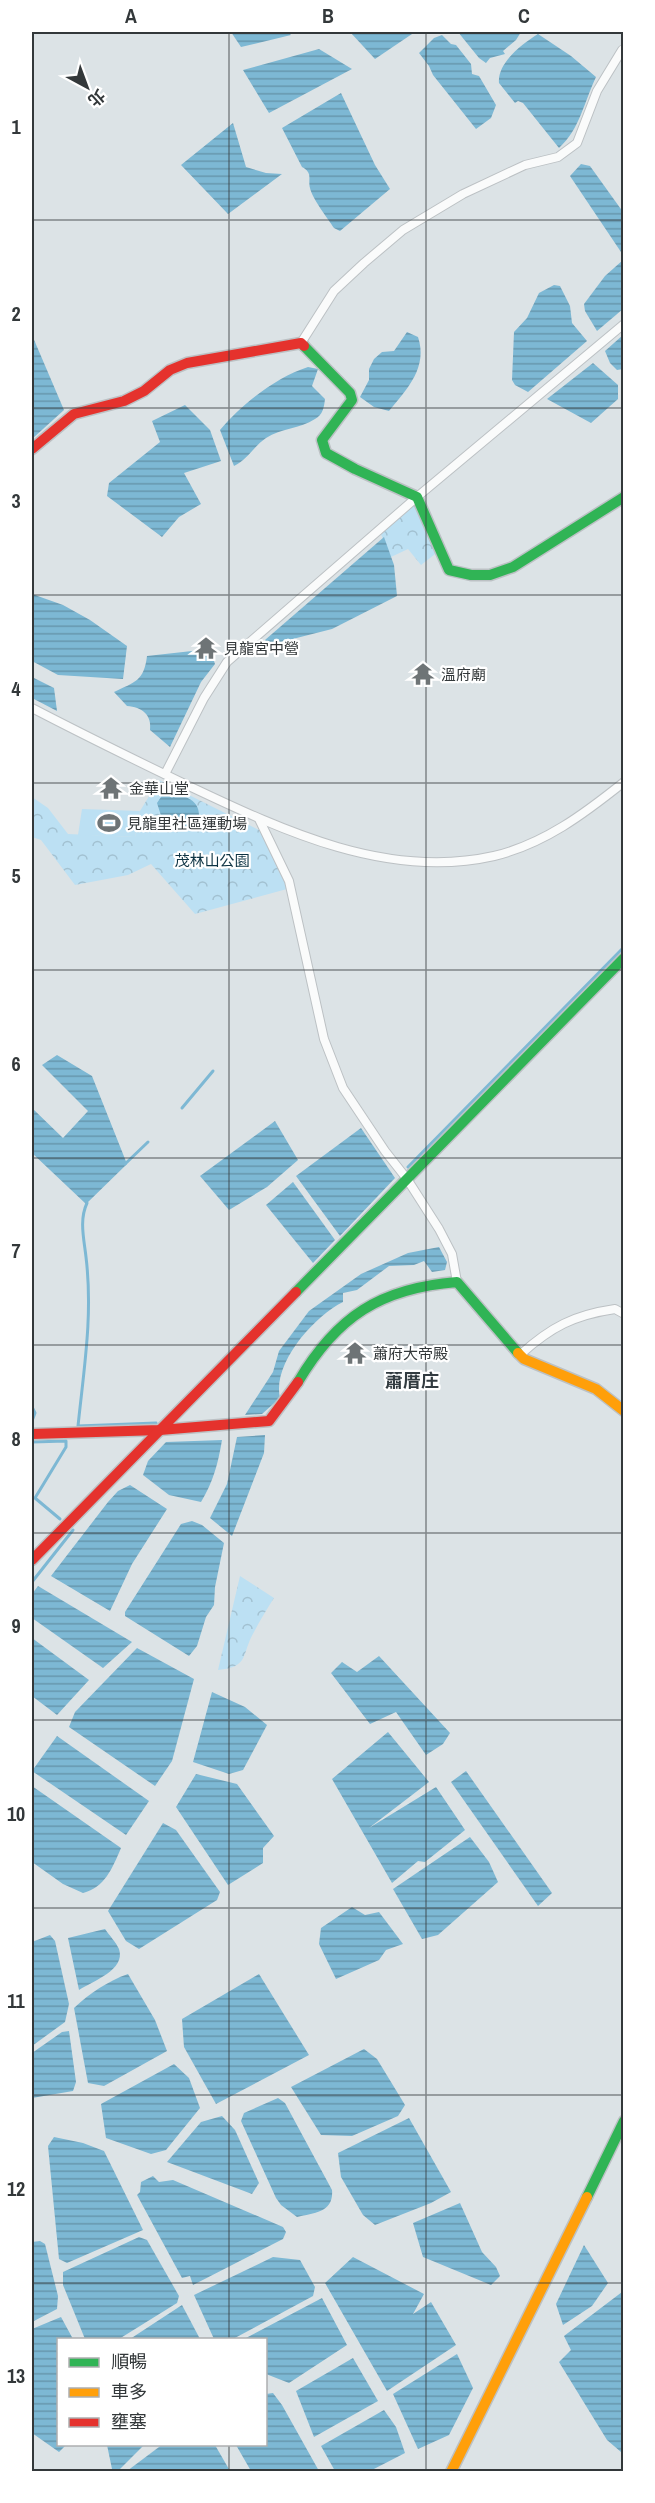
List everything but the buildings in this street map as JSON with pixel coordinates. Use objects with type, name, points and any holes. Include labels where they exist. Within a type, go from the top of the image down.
[{"type":"street","points":[[32,449],[74,414],[124,401],[144,391],[170,370],[187,363],[301,343],[334,291],[403,230],[464,194],[525,165],[558,157],[576,143],[597,91],[622,50],[624,52]]},
{"type":"street","points":[[165,774],[204,698],[228,662],[417,496],[624,324]]},
{"type":"street","points":[[301,343],[350,393],[352,400],[322,440],[326,453],[355,469],[417,496],[449,570],[471,575],[490,575],[513,567],[624,497]]},
{"type":"street","points":[[32,708],[259,819],[332,846],[375,857],[409,862],[453,862],[495,855],[536,841],[577,819],[624,783]]},
{"type":"street","points":[[259,819],[289,881],[324,1039],[343,1088],[385,1151],[407,1179],[452,1254],[457,1282],[509,1345],[524,1359],[596,1389],[624,1411]]},
{"type":"street","points":[[32,1560],[624,958]]},
{"type":"street","points":[[32,1434],[160,1430],[269,1421],[318,1349],[346,1322],[373,1302],[401,1291],[434,1283],[457,1282]]},
{"type":"street","points":[[520,1354],[545,1332],[567,1321],[615,1309],[624,1314]]},
{"type":"street","points":[[451,2472],[624,2121]]},
{"type":"green space","points":[[417,497],[439,551],[421,565],[408,549],[391,557],[379,530]]},
{"type":"green space","name":"茂林山公園","points":[[159,780],[265,833],[287,889],[195,914],[151,864],[128,875],[75,885],[41,840],[32,837],[32,797],[48,808],[68,834],[135,837],[140,811]]},
{"type":"green space","name":"見龍里社區運動場","points":[[82,809],[140,811],[135,837],[78,835]]},
{"type":"green space","points":[[240,1576],[274,1598],[256,1628],[240,1662],[235,1666],[218,1670]]},
{"type":"shaded area","points":[[231,32],[288,32],[291,35],[241,47]]},
{"type":"shaded area","points":[[350,32],[415,32],[375,59]]},
{"type":"shaded area","points":[[458,32],[521,32],[516,40],[503,51],[505,54],[490,58],[486,63],[479,58]]},
{"type":"shaded area","points":[[538,34],[571,56],[596,77],[577,124],[559,148],[523,103],[518,101],[515,103],[499,83],[499,76],[506,61]]},
{"type":"shaded area","points":[[442,35],[451,44],[456,45],[471,64],[472,74],[479,76],[496,105],[491,118],[476,129],[433,75],[419,53],[434,38]]},
{"type":"shaded area","points":[[319,49],[352,69],[269,113],[243,70]]},
{"type":"shaded area","points":[[341,93],[375,165],[390,189],[340,231],[334,228],[320,208],[310,188],[309,174],[302,167],[282,128]]},
{"type":"shaded area","points":[[233,123],[246,167],[266,173],[282,174],[228,214],[181,165]]},
{"type":"shaded area","points":[[581,164],[590,166],[623,212],[623,255],[570,176]]},
{"type":"shaded area","points":[[623,260],[623,309],[597,331],[585,311],[584,304],[605,276]]},
{"type":"shaded area","points":[[554,285],[560,286],[570,306],[572,323],[587,341],[528,392],[515,385],[512,380],[514,332],[527,318],[539,293]]},
{"type":"shaded area","points":[[407,332],[418,337],[420,358],[418,368],[403,394],[389,411],[374,407],[360,397],[369,380],[369,369],[374,359],[382,352],[394,351]]},
{"type":"shaded area","points":[[32,335],[64,410],[32,439]]},
{"type":"shaded area","points":[[623,335],[623,369],[617,370],[610,363],[605,351]]},
{"type":"shaded area","points":[[593,363],[618,385],[618,399],[591,423],[547,399]]},
{"type":"shaded area","points":[[308,367],[318,369],[312,386],[325,399],[320,415],[303,425],[266,438],[234,466],[220,430],[260,393]]},
{"type":"shaded area","points":[[185,405],[210,430],[221,461],[184,473],[201,504],[179,517],[162,537],[107,496],[109,483],[160,442],[152,421]]},
{"type":"shaded area","points":[[384,537],[394,565],[397,596],[332,629],[269,645],[265,640]]},
{"type":"shaded area","points":[[32,594],[63,605],[90,620],[127,646],[123,679],[58,675],[32,661]]},
{"type":"shaded area","points":[[210,649],[215,664],[201,682],[170,747],[150,730],[148,716],[145,713],[127,706],[114,692],[128,686],[141,676],[147,656]]},
{"type":"shaded area","points":[[32,677],[54,688],[57,711],[32,698]]},
{"type":"shaded area","points":[[175,793],[196,804],[199,812],[199,818],[191,827],[176,831],[164,825],[157,803],[163,794]]},
{"type":"shaded area","points":[[57,1055],[92,1076],[127,1164],[86,1204],[32,1153],[32,1108],[63,1138],[88,1111],[42,1065]]},
{"type":"shaded area","points":[[275,1121],[298,1160],[267,1187],[229,1210],[200,1176]]},
{"type":"shaded area","points":[[361,1128],[395,1178],[340,1236],[296,1176]]},
{"type":"shaded area","points":[[293,1182],[335,1240],[313,1263],[266,1205]]},
{"type":"shaded area","points":[[439,1247],[447,1262],[445,1270],[432,1272],[424,1261],[414,1265],[389,1266],[357,1290],[343,1293],[343,1302],[319,1319],[297,1343],[282,1371],[279,1385],[280,1398],[262,1414],[245,1415],[273,1372],[279,1351],[309,1311],[361,1274],[408,1253]]},
{"type":"shaded area","points":[[265,1435],[264,1453],[232,1536],[210,1518],[227,1484],[237,1437]]},
{"type":"shaded area","points":[[222,1440],[209,1487],[201,1502],[169,1495],[143,1475],[148,1461],[166,1442]]},
{"type":"shaded area","points":[[130,1485],[167,1509],[132,1564],[110,1611],[51,1576],[108,1502],[118,1491]]},
{"type":"shaded area","points":[[192,1521],[202,1525],[224,1543],[215,1587],[214,1605],[206,1617],[197,1646],[189,1656],[125,1616],[125,1612],[181,1524]]},
{"type":"shaded area","points":[[38,1586],[132,1642],[103,1668],[32,1618],[32,1594]]},
{"type":"shaded area","points":[[32,1638],[89,1680],[57,1715],[32,1696]]},
{"type":"shaded area","points":[[137,1648],[194,1679],[172,1761],[155,1786],[69,1727],[75,1712]]},
{"type":"shaded area","points":[[379,1656],[450,1733],[443,1744],[426,1755],[396,1712],[370,1724],[331,1673],[342,1662],[357,1672]]},
{"type":"shaded area","points":[[212,1692],[245,1707],[267,1725],[243,1770],[229,1774],[193,1762]]},
{"type":"shaded area","points":[[388,1732],[429,1782],[369,1828],[436,1787],[465,1830],[425,1862],[418,1861],[392,1883],[332,1779]]},
{"type":"shaded area","points":[[57,1736],[149,1801],[126,1835],[32,1771]]},
{"type":"shaded area","points":[[466,1771],[552,1893],[538,1906],[451,1782]]},
{"type":"shaded area","points":[[196,1774],[237,1784],[274,1836],[263,1848],[263,1863],[228,1885],[176,1807]]},
{"type":"shaded area","points":[[32,1786],[121,1848],[107,1876],[91,1890],[83,1893],[63,1884],[32,1862]]},
{"type":"shaded area","points":[[163,1823],[176,1830],[220,1892],[217,1900],[139,1949],[126,1941],[108,1911]]},
{"type":"shaded area","points":[[470,1837],[489,1862],[498,1882],[438,1935],[422,1939],[393,1889]]},
{"type":"shaded area","points":[[352,1907],[365,1915],[379,1912],[403,1944],[386,1950],[379,1960],[336,1979],[319,1944],[321,1928]]},
{"type":"shaded area","points":[[105,1929],[119,1949],[118,1963],[107,1974],[79,1990],[68,1938]]},
{"type":"shaded area","points":[[50,1935],[55,1941],[69,2004],[65,2022],[32,2046],[32,1942]]},
{"type":"shaded area","points":[[128,1974],[155,2020],[167,2051],[104,2086],[88,2083],[74,2008],[100,1988]]},
{"type":"shaded area","points":[[259,1974],[309,2055],[216,2104],[184,2047],[182,2019]]},
{"type":"shaded area","points":[[69,2031],[76,2082],[73,2091],[32,2098],[32,2053],[62,2032]]},
{"type":"shaded area","points":[[364,2049],[377,2059],[405,2105],[398,2116],[352,2136],[321,2135],[291,2087]]},
{"type":"shaded area","points":[[174,2064],[189,2078],[200,2108],[166,2150],[151,2154],[106,2138],[101,2104]]},
{"type":"shaded area","points":[[278,2098],[285,2103],[332,2190],[332,2197],[327,2207],[297,2217],[281,2205],[276,2198],[241,2121],[244,2113]]},
{"type":"shaded area","points":[[222,2116],[235,2130],[259,2183],[252,2194],[167,2162],[201,2122]]},
{"type":"shaded area","points":[[409,2118],[451,2192],[431,2203],[375,2225],[363,2215],[341,2177],[338,2153]]},
{"type":"shaded area","points":[[54,2137],[83,2143],[104,2151],[143,2230],[67,2263],[59,2259],[48,2146]]},
{"type":"shaded area","points":[[153,2176],[159,2182],[173,2180],[283,2227],[286,2232],[283,2239],[193,2285],[190,2276],[182,2278],[137,2195],[140,2192],[141,2182]]},
{"type":"shaded area","points":[[460,2203],[482,2252],[496,2267],[500,2276],[491,2285],[423,2257],[413,2223]]},
{"type":"shaded area","points":[[139,2237],[147,2240],[179,2296],[177,2303],[121,2338],[85,2338],[63,2285],[63,2272]]},
{"type":"shaded area","points":[[40,2241],[45,2244],[58,2296],[57,2309],[32,2322],[32,2242]]},
{"type":"shaded area","points":[[584,2245],[608,2283],[592,2306],[563,2325],[556,2304]]},
{"type":"shaded area","points":[[273,2257],[300,2260],[315,2287],[313,2296],[235,2338],[214,2338],[194,2295]]},
{"type":"shaded area","points":[[353,2257],[424,2294],[413,2314],[431,2302],[456,2345],[387,2391],[325,2283]]},
{"type":"shaded area","points":[[622,2292],[624,2449],[621,2452],[607,2440],[559,2362],[571,2350],[564,2336]]},
{"type":"shaded area","points":[[322,2298],[347,2345],[289,2383],[267,2374],[267,2338],[246,2338]]},
{"type":"shaded area","points":[[182,2305],[199,2338],[132,2338]]},
{"type":"shaded area","points":[[61,2317],[72,2338],[57,2338],[57,2446],[65,2446],[59,2452],[32,2433],[32,2329]]},
{"type":"shaded area","points":[[457,2354],[473,2388],[449,2435],[418,2449],[393,2394]]},
{"type":"shaded area","points":[[353,2358],[378,2401],[314,2437],[296,2391]]},
{"type":"shaded area","points":[[273,2393],[282,2405],[319,2471],[251,2471],[237,2446],[267,2446],[267,2394]]},
{"type":"shaded area","points":[[384,2410],[396,2427],[405,2453],[370,2471],[335,2471],[321,2446]]},
{"type":"shaded area","points":[[107,2446],[143,2446],[117,2472],[108,2471],[112,2469]]},
{"type":"shaded area","points":[[160,2446],[216,2446],[230,2471],[127,2471]]},
{"type":"waterway","points":[[408,1167],[624,947]]},
{"type":"waterway","points":[[182,1108],[213,1071]]},
{"type":"waterway","points":[[125,1164],[148,1142]]},
{"type":"waterway","points":[[87,1203],[83,1236],[89,1300],[78,1426],[156,1423]]},
{"type":"waterway","points":[[32,1407],[35,1413],[32,1421]]},
{"type":"waterway","points":[[32,1442],[66,1441],[66,1447],[35,1498],[60,1519]]},
{"type":"waterway","points":[[32,1582],[73,1530]]},
{"type":"traffic: fast","points":[[304,346],[350,393],[352,400],[322,440],[326,453],[417,497],[449,570],[471,575],[490,575],[513,567],[624,497]]},
{"type":"traffic: fast","points":[[296,1292],[624,958]]},
{"type":"traffic: fast","points":[[298,1382],[313,1359],[345,1323],[384,1299],[430,1285],[457,1282],[518,1353]]},
{"type":"traffic: fast","points":[[587,2197],[624,2121]]},
{"type":"traffic: slow","points":[[518,1353],[524,1359],[596,1389],[624,1411]]},
{"type":"traffic: slow","points":[[451,2472],[587,2197]]},
{"type":"traffic: jam","points":[[32,449],[74,414],[124,401],[144,391],[170,370],[187,363],[301,343],[304,346]]},
{"type":"traffic: jam","points":[[32,1560],[296,1292]]},
{"type":"traffic: jam","points":[[32,1434],[160,1430],[269,1421],[298,1382]]},
{"type":"place","name":"見龍宮中營","points":[[206,648]]},
{"type":"place","name":"溫府廟","points":[[423,674]]},
{"type":"place","name":"金華山堂","points":[[111,788]]},
{"type":"place","name":"見龍里社區運動場","points":[[109,823]]},
{"type":"place","name":"蕭府大帝殿","points":[[355,1353]]},
{"type":"district","name":"蕭厝庄","points":[[412,1380]]}]
